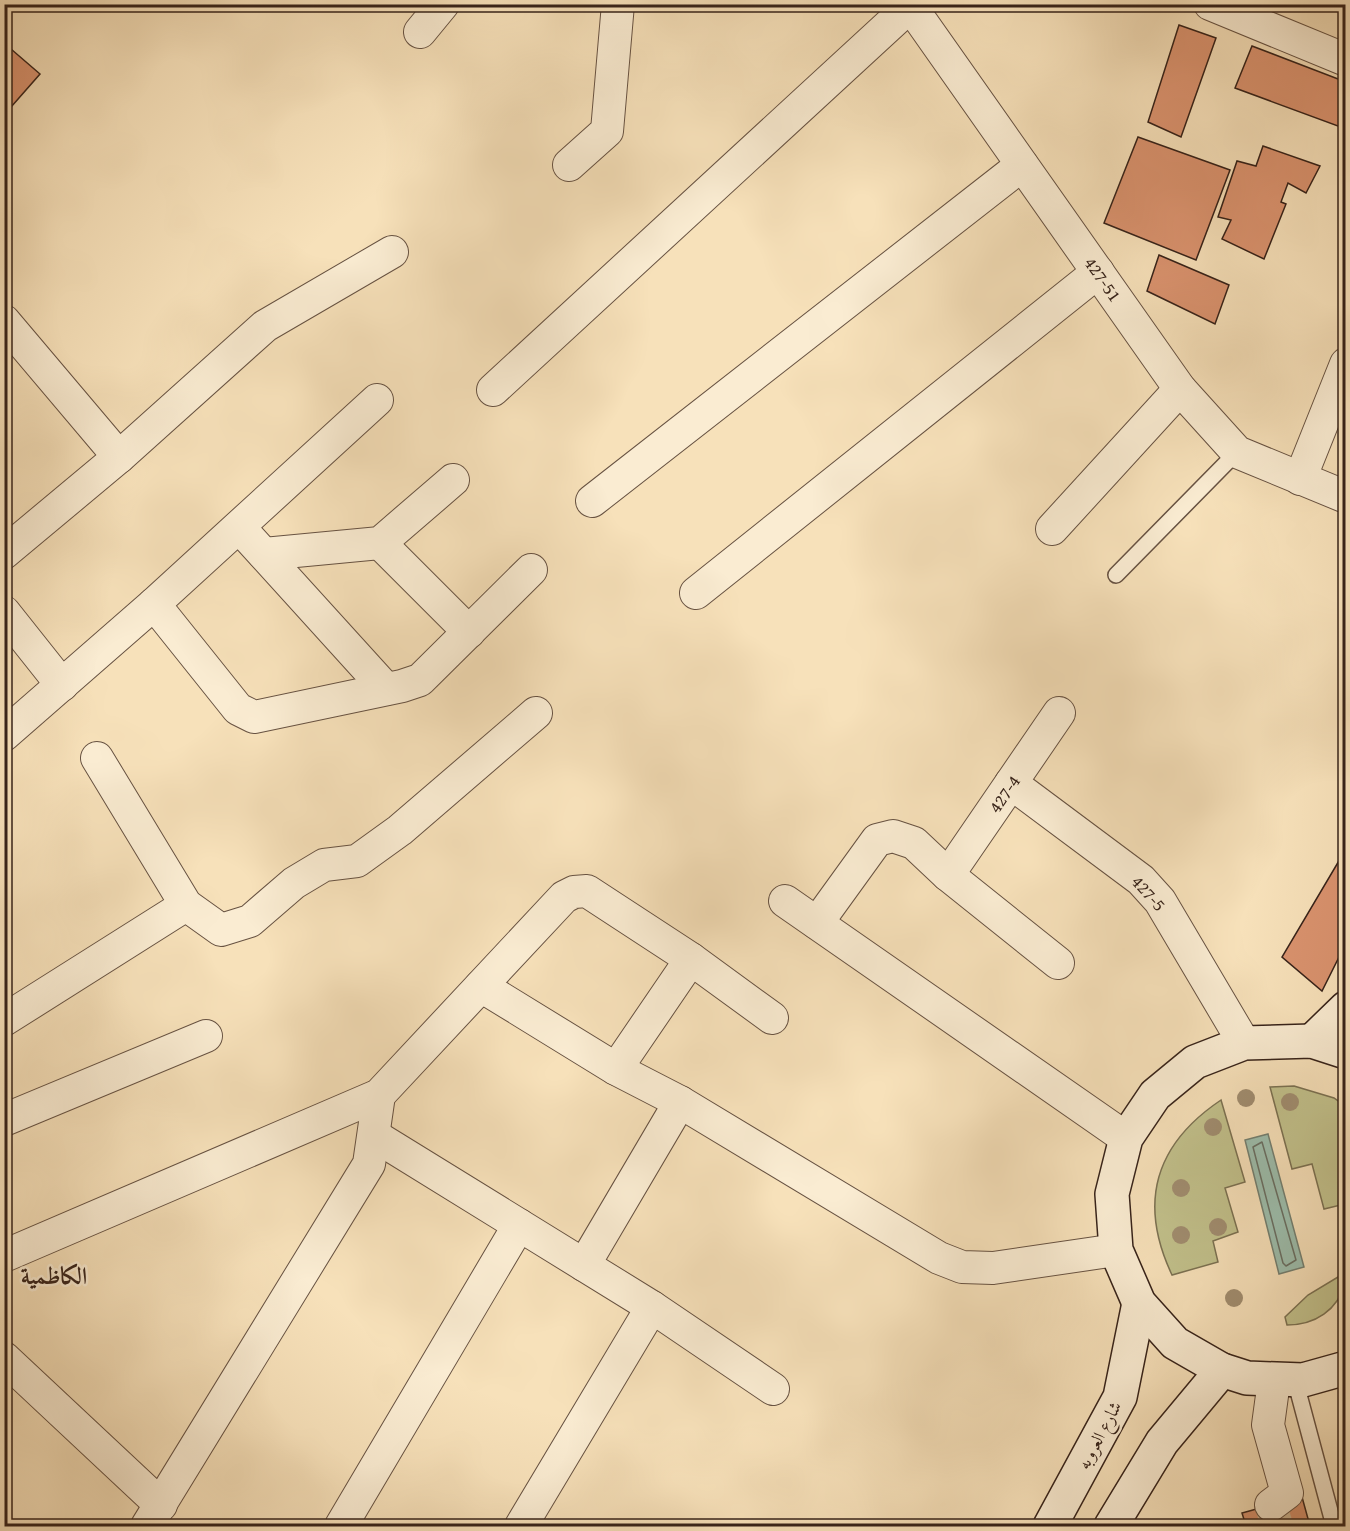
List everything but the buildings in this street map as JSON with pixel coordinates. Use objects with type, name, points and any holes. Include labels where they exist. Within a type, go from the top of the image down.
[{"type":"street","points":[[420,32],[443,4]]},
{"type":"street","points":[[569,165],[607,131],[610,119],[618,4]]},
{"type":"street","points":[[1210,4],[1346,60]]},
{"type":"street","points":[[493,390],[909,5]]},
{"type":"street","name":"427-51","points":[[909,5],[1180,389],[1237,452],[1346,497]]},
{"type":"street","points":[[592,501],[1022,165]]},
{"type":"street","points":[[4,553],[119,457],[265,326],[392,252]]},
{"type":"street","points":[[696,592],[1098,272]]},
{"type":"street","points":[[4,321],[119,457]]},
{"type":"street","points":[[1300,478],[1346,364]]},
{"type":"street","points":[[1052,528],[1180,389]]},
{"type":"street","points":[[4,735],[154,604],[376,400]]},
{"type":"street","points":[[264,554],[380,543],[453,480]]},
{"type":"street","points":[[239,527],[386,689]]},
{"type":"street","points":[[380,543],[469,632]]},
{"type":"street","points":[[154,604],[237,709],[254,717],[420,680],[531,570]]},
{"type":"street","points":[[4,612],[62,685]]},
{"type":"street","points":[[96,758],[186,905],[221,930],[250,921],[294,883],[324,865],[357,861],[400,830],[536,713]]},
{"type":"street","name":"427-4","points":[[948,875],[1059,713]]},
{"type":"street","name":"427-5","points":[[1011,783],[1141,880],[1160,901],[1244,1042]]},
{"type":"street","points":[[816,923],[877,840],[893,836],[914,843],[948,875],[1058,963]]},
{"type":"street","points":[[4,1256],[379,1095],[564,897],[574,892],[587,891],[691,959],[772,1018]]},
{"type":"street","points":[[785,902],[1126,1138]]},
{"type":"street","points":[[4,1020],[186,905]]},
{"type":"street","points":[[616,1069],[691,959]]},
{"type":"street","points":[[481,986],[616,1069],[680,1102],[939,1258],[962,1267],[993,1268],[1116,1250]]},
{"type":"street","points":[[1312,1041],[1346,1008]]},
{"type":"street","points":[[4,1120],[206,1036]]},
{"type":"street","points":[[1346,1052],[1312,1041],[1244,1042],[1195,1062],[1155,1095],[1126,1138],[1112,1194],[1116,1250],[1138,1303],[1175,1343],[1222,1370],[1247,1378],[1284,1381],[1346,1368]]},
{"type":"street","points":[[4,1358],[154,1516],[369,1164],[375,1136],[379,1095]]},
{"type":"street","points":[[584,1265],[680,1102]]},
{"type":"street","points":[[375,1136],[652,1308],[773,1389]]},
{"type":"street","points":[[341,1527],[519,1225]]},
{"type":"street","name":"شارع العروبه","points":[[1050,1527],[1120,1397],[1138,1303]]},
{"type":"street","points":[[521,1527],[652,1308]]},
{"type":"street","points":[[1112,1527],[1162,1442],[1222,1370]]},
{"type":"street","points":[[1271,1505],[1287,1493],[1268,1425],[1284,1381]]},
{"type":"lane","points":[[1116,575],[1237,452]]},
{"type":"lane","points":[[1284,1381],[1334,1527]]},
{"type":"shaded area","points":[[1294,1086],[1334,1098],[1345,1106],[1345,1204],[1324,1209],[1312,1164],[1292,1169],[1270,1087]]},
{"type":"shaded area","points":[[1221,1100],[1245,1182],[1225,1188],[1238,1232],[1213,1241],[1218,1262],[1172,1275],[1156,1224],[1155,1200],[1159,1177],[1167,1156],[1180,1136],[1198,1117]]},
{"type":"shaded area","points":[[1338,1277],[1345,1283],[1342,1293],[1331,1308],[1316,1319],[1287,1325],[1285,1317],[1308,1295]]},
{"type":"water","points":[[1268,1134],[1304,1267],[1279,1274],[1245,1140]]},
{"type":"tunnel","points":[[1271,1505],[1277,1526]]},
{"type":"district","name":"الكاظمية","points":[[54,1275]]}]
